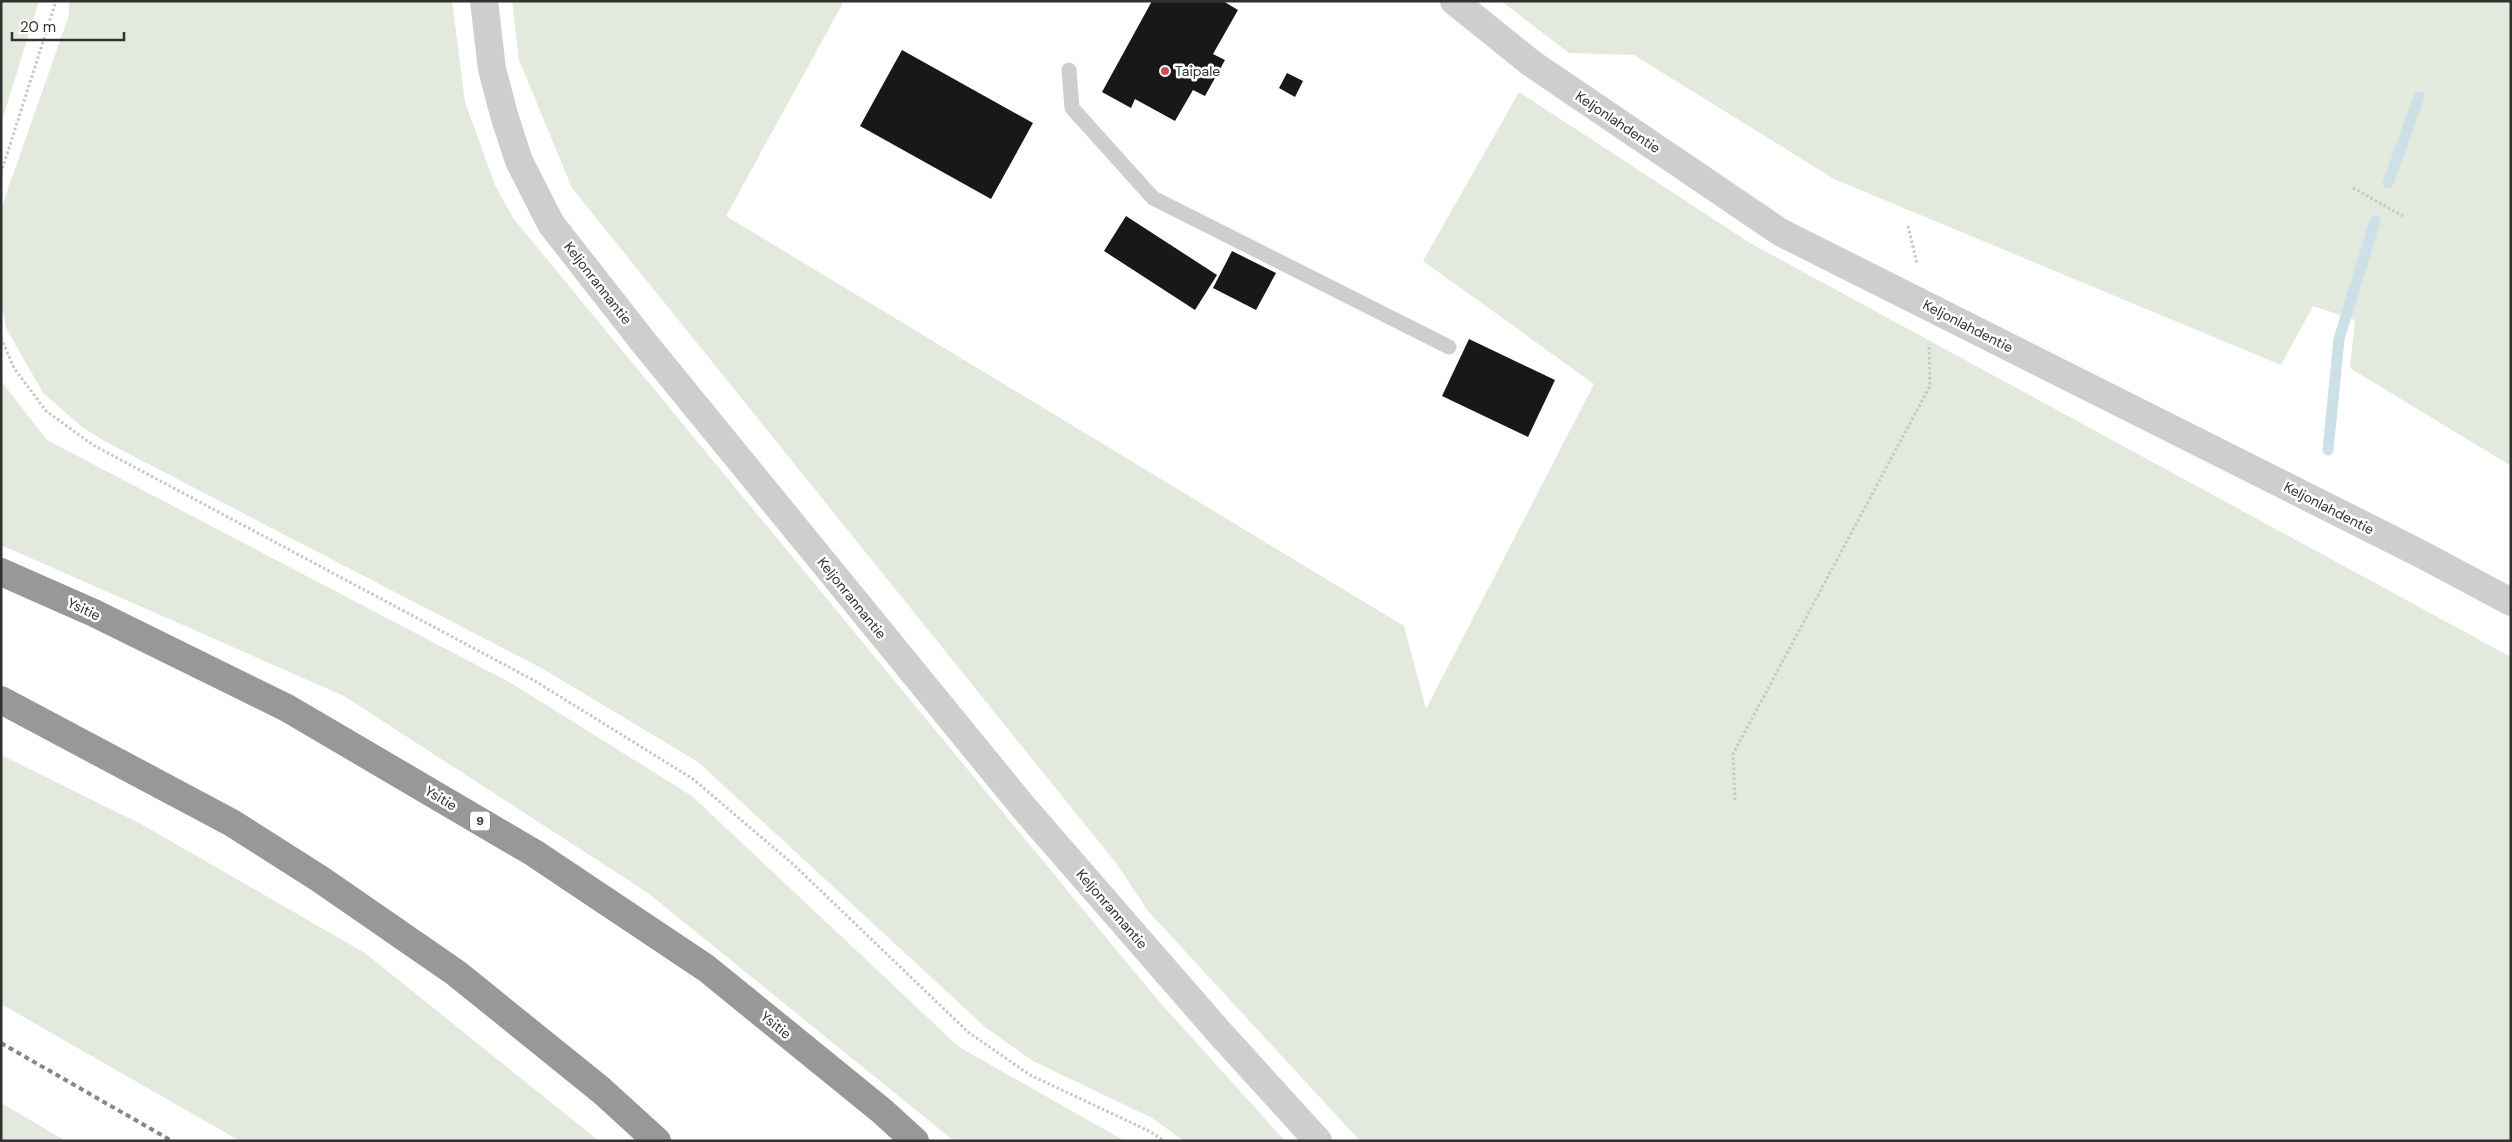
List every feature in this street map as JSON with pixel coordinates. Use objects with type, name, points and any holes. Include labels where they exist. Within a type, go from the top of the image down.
[{"type":"highway","name":"Ysitie","points":[[1,572],[94,613],[287,708],[534,853],[706,968],[882,1111],[915,1141]]},
{"type":"highway","points":[[1,700],[232,823],[320,878],[456,973],[601,1090],[657,1141]]},
{"type":"street","name":"Keljonrannantie","points":[[484,1],[492,70],[504,115],[518,161],[551,224],[645,344],[1024,808],[1218,1031],[1318,1141]]},
{"type":"street","name":"Keljonlahdentie","points":[[1454,1],[1531,63],[1780,232],[2421,554],[2511,602]]},
{"type":"lane","points":[[1069,70],[1072,108],[1153,198],[1448,347]]},
{"type":"path","points":[[1,172],[56,1]]},
{"type":"path","points":[[2353,188],[2403,216]]},
{"type":"path","points":[[1735,800],[1733,754],[1930,386],[1927,306],[1908,226]]},
{"type":"path","points":[[1,338],[14,368],[46,411],[94,445],[535,681],[693,779],[794,865],[968,1032],[1030,1075],[1151,1132],[1164,1141]]},
{"type":"shaded area","points":[[1,1],[39,1],[1,124]]},
{"type":"shaded area","points":[[69,1],[452,1],[465,102],[495,185],[513,218],[1156,998],[1285,1141],[1184,1141],[1152,1118],[1033,1061],[985,1027],[698,762],[543,669],[106,442],[82,427],[43,393],[6,328],[1,300],[1,209],[69,15]]},
{"type":"shaded area","points":[[512,1],[844,1],[726,216],[1404,626],[1426,709],[1594,384],[1423,261],[1519,92],[1750,243],[2511,657],[2511,1141],[1360,1141],[1148,911],[1116,863],[572,188],[519,60]]},
{"type":"shaded area","points":[[1501,1],[2511,1],[2511,466],[2350,368],[2355,320],[2313,306],[2281,365],[1834,179],[1634,55],[1569,53]]},
{"type":"shaded area","points":[[1,381],[47,440],[511,683],[692,796],[959,1047],[1125,1141],[954,1141],[648,893],[344,696],[1,545]]},
{"type":"shaded area","points":[[1,755],[141,824],[365,953],[599,1141],[240,1141],[1,1004]]},
{"type":"shaded area","points":[[1,1103],[66,1141],[1,1141]]},
{"type":"building","name":"Taipale","points":[[1152,1],[1223,1],[1238,10],[1213,54],[1225,60],[1205,96],[1193,90],[1175,121],[1135,99],[1131,108],[1102,92]]},
{"type":"building","points":[[902,50],[1033,123],[991,199],[860,126]]},
{"type":"building","points":[[1287,73],[1303,81],[1295,97],[1279,88]]},
{"type":"building","points":[[1126,216],[1217,275],[1195,310],[1104,251]]},
{"type":"building","points":[[1232,251],[1276,273],[1256,310],[1213,288]]},
{"type":"building","points":[[1469,339],[1555,380],[1528,437],[1442,396]]},
{"type":"waterway","points":[[2388,183],[2419,97]]},
{"type":"waterway","points":[[2328,450],[2339,339],[2375,221]]},
{"type":"railway","points":[[1,1043],[172,1141]]},
{"type":"place","name":"Taipale","points":[[1165,71]]}]
